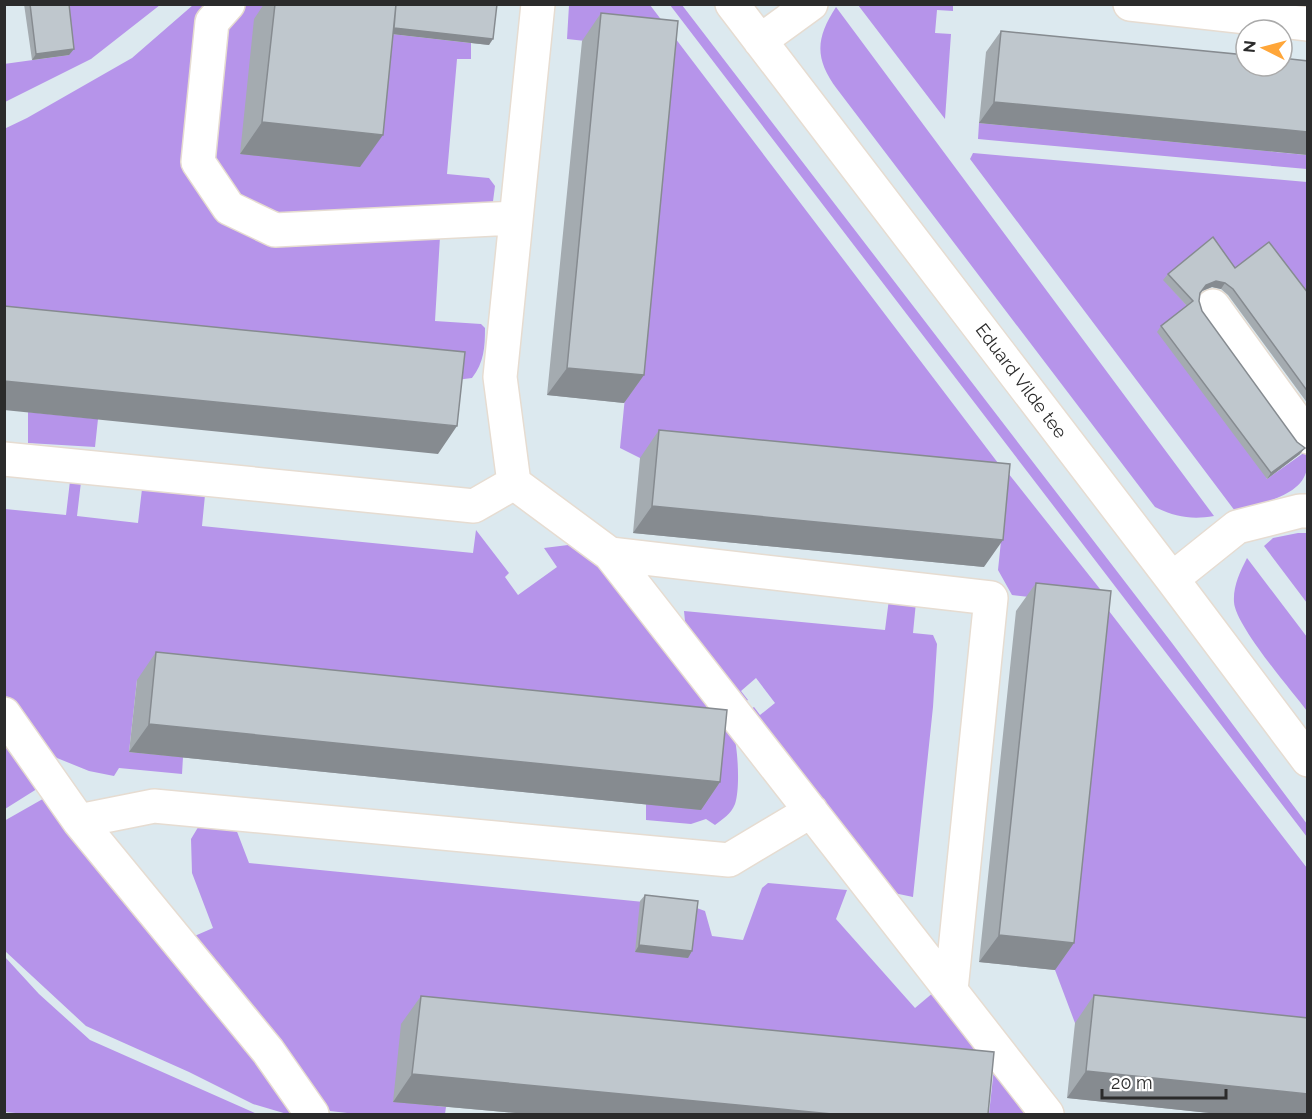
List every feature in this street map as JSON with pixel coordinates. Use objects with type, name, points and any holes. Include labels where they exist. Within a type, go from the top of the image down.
[{"type":"street","points":[[228,4],[212,22],[198,162],[229,208],[274,230],[516,218]]},
{"type":"street","points":[[538,4],[500,377],[513,483],[610,554],[1047,1114]]},
{"type":"street","name":"Eduard Vilde tee","points":[[732,4],[1308,760]]},
{"type":"street","points":[[760,41],[811,4]]},
{"type":"street","points":[[1130,4],[1308,24]]},
{"type":"street","points":[[1213,306],[1308,436]]},
{"type":"street","points":[[4,459],[474,506],[513,483]]},
{"type":"street","points":[[1172,579],[1237,527],[1308,511]]},
{"type":"street","points":[[610,554],[991,598],[951,990]]},
{"type":"street","points":[[4,714],[79,821],[268,1051],[312,1114]]},
{"type":"street","points":[[79,821],[154,806],[729,860],[811,811]]},
{"type":"shaded area","points":[[64,5],[160,5],[91,59],[5,102],[4,64],[69,55]]},
{"type":"shaded area","points":[[193,5],[209,5],[186,164],[260,239],[440,237],[435,321],[481,324],[485,328],[483,354],[472,378],[456,380],[5,335],[4,129],[132,58]]},
{"type":"shaded area","points":[[245,5],[295,8],[374,32],[471,43],[471,59],[457,59],[447,174],[489,178],[495,186],[492,209],[285,216],[243,202],[214,168],[222,25],[234,9]]},
{"type":"shaded area","points":[[569,5],[650,5],[998,463],[640,458],[620,448],[659,49],[567,39]]},
{"type":"shaded area","points":[[670,5],[682,5],[1172,643],[1307,824],[1307,837]]},
{"type":"shaded area","points":[[858,5],[953,5],[953,11],[937,10],[935,33],[951,34],[945,119]]},
{"type":"shaded area","points":[[836,7],[1214,516],[1184,517],[1155,507],[837,89],[824,67],[820,48],[824,29]]},
{"type":"shaded area","points":[[979,123],[1307,155],[1307,169],[978,139]]},
{"type":"shaded area","points":[[973,153],[1307,182],[1307,305],[1230,274],[1164,280],[1189,308],[1267,479],[1305,452],[1308,459],[1307,466],[1305,476],[1299,485],[1290,492],[1268,502],[1235,511],[970,159]]},
{"type":"shaded area","points":[[28,412],[98,419],[95,447],[28,443]]},
{"type":"shaded area","points":[[1008,473],[1100,589],[1088,600],[1056,600],[1012,595],[998,570]]},
{"type":"shaded area","points":[[70,481],[81,482],[77,516],[138,523],[142,489],[205,495],[202,526],[473,553],[476,530],[509,573],[505,577],[518,595],[557,567],[544,548],[568,545],[580,548],[611,576],[735,740],[738,781],[735,804],[715,825],[706,819],[691,824],[646,820],[646,804],[137,680],[129,752],[183,757],[182,774],[119,768],[114,776],[89,771],[57,758],[30,740],[5,705],[5,509],[66,515]]},
{"type":"shaded area","points":[[1307,533],[1307,603],[1264,546],[1273,538]]},
{"type":"shaded area","points":[[1247,558],[1307,637],[1307,711],[1253,641],[1237,612],[1234,602],[1235,590]]},
{"type":"shaded area","points":[[889,599],[916,602],[913,633],[933,635],[937,644],[933,707],[913,897],[894,893],[746,712],[754,707],[760,715],[775,703],[756,678],[741,691],[748,700],[740,704],[688,632],[684,611],[885,630]]},
{"type":"shaded area","points":[[1109,611],[1307,868],[1307,1047],[1075,1023],[1055,970],[1092,619]]},
{"type":"shaded area","points":[[4,742],[40,787],[5,809],[4,809]]},
{"type":"shaded area","points":[[48,796],[288,1101],[294,1114],[253,1104],[189,1072],[86,1026],[5,951],[4,821]]},
{"type":"shaded area","points":[[200,824],[236,829],[249,863],[694,907],[705,911],[712,936],[743,940],[762,888],[768,883],[847,890],[836,919],[915,1008],[934,992],[989,1061],[393,1101],[446,1107],[445,1114],[356,1114],[330,1111],[190,938],[213,928],[192,873],[191,839]]},
{"type":"shaded area","points":[[5,957],[39,994],[90,1040],[257,1114],[26,1114],[5,1112]]},
{"type":"shaded area","points":[[994,1068],[1027,1114],[989,1114]]},
{"type":"building","points":[[30,4],[69,4],[74,49],[36,54]]},
{"type":"building","points":[[275,4],[396,4],[383,135],[262,122]]},
{"type":"building","points":[[396,4],[497,4],[493,39],[394,28]]},
{"type":"building","points":[[601,13],[678,21],[644,375],[567,368]]},
{"type":"building","points":[[1001,31],[1234,54],[1234,78],[1294,78],[1294,59],[1308,61],[1308,132],[994,102]]},
{"type":"building","points":[[1213,237],[1235,268],[1269,242],[1308,293],[1308,392],[1233,289],[1225,283],[1216,281],[1206,285],[1200,293],[1199,301],[1202,311],[1297,442],[1305,448],[1271,473],[1161,326],[1193,301],[1168,274]]},
{"type":"building","points":[[4,306],[465,352],[457,426],[4,381]]},
{"type":"building","points":[[659,430],[1010,464],[1003,540],[652,506]]},
{"type":"building","points":[[1036,583],[1111,591],[1074,943],[999,935]]},
{"type":"building","points":[[156,652],[727,710],[720,782],[149,724]]},
{"type":"building","points":[[645,895],[698,901],[692,951],[639,945]]},
{"type":"building","points":[[1094,995],[1308,1018],[1308,1094],[1086,1071]]},
{"type":"building","points":[[421,996],[994,1052],[988,1114],[832,1114],[412,1074]]}]
